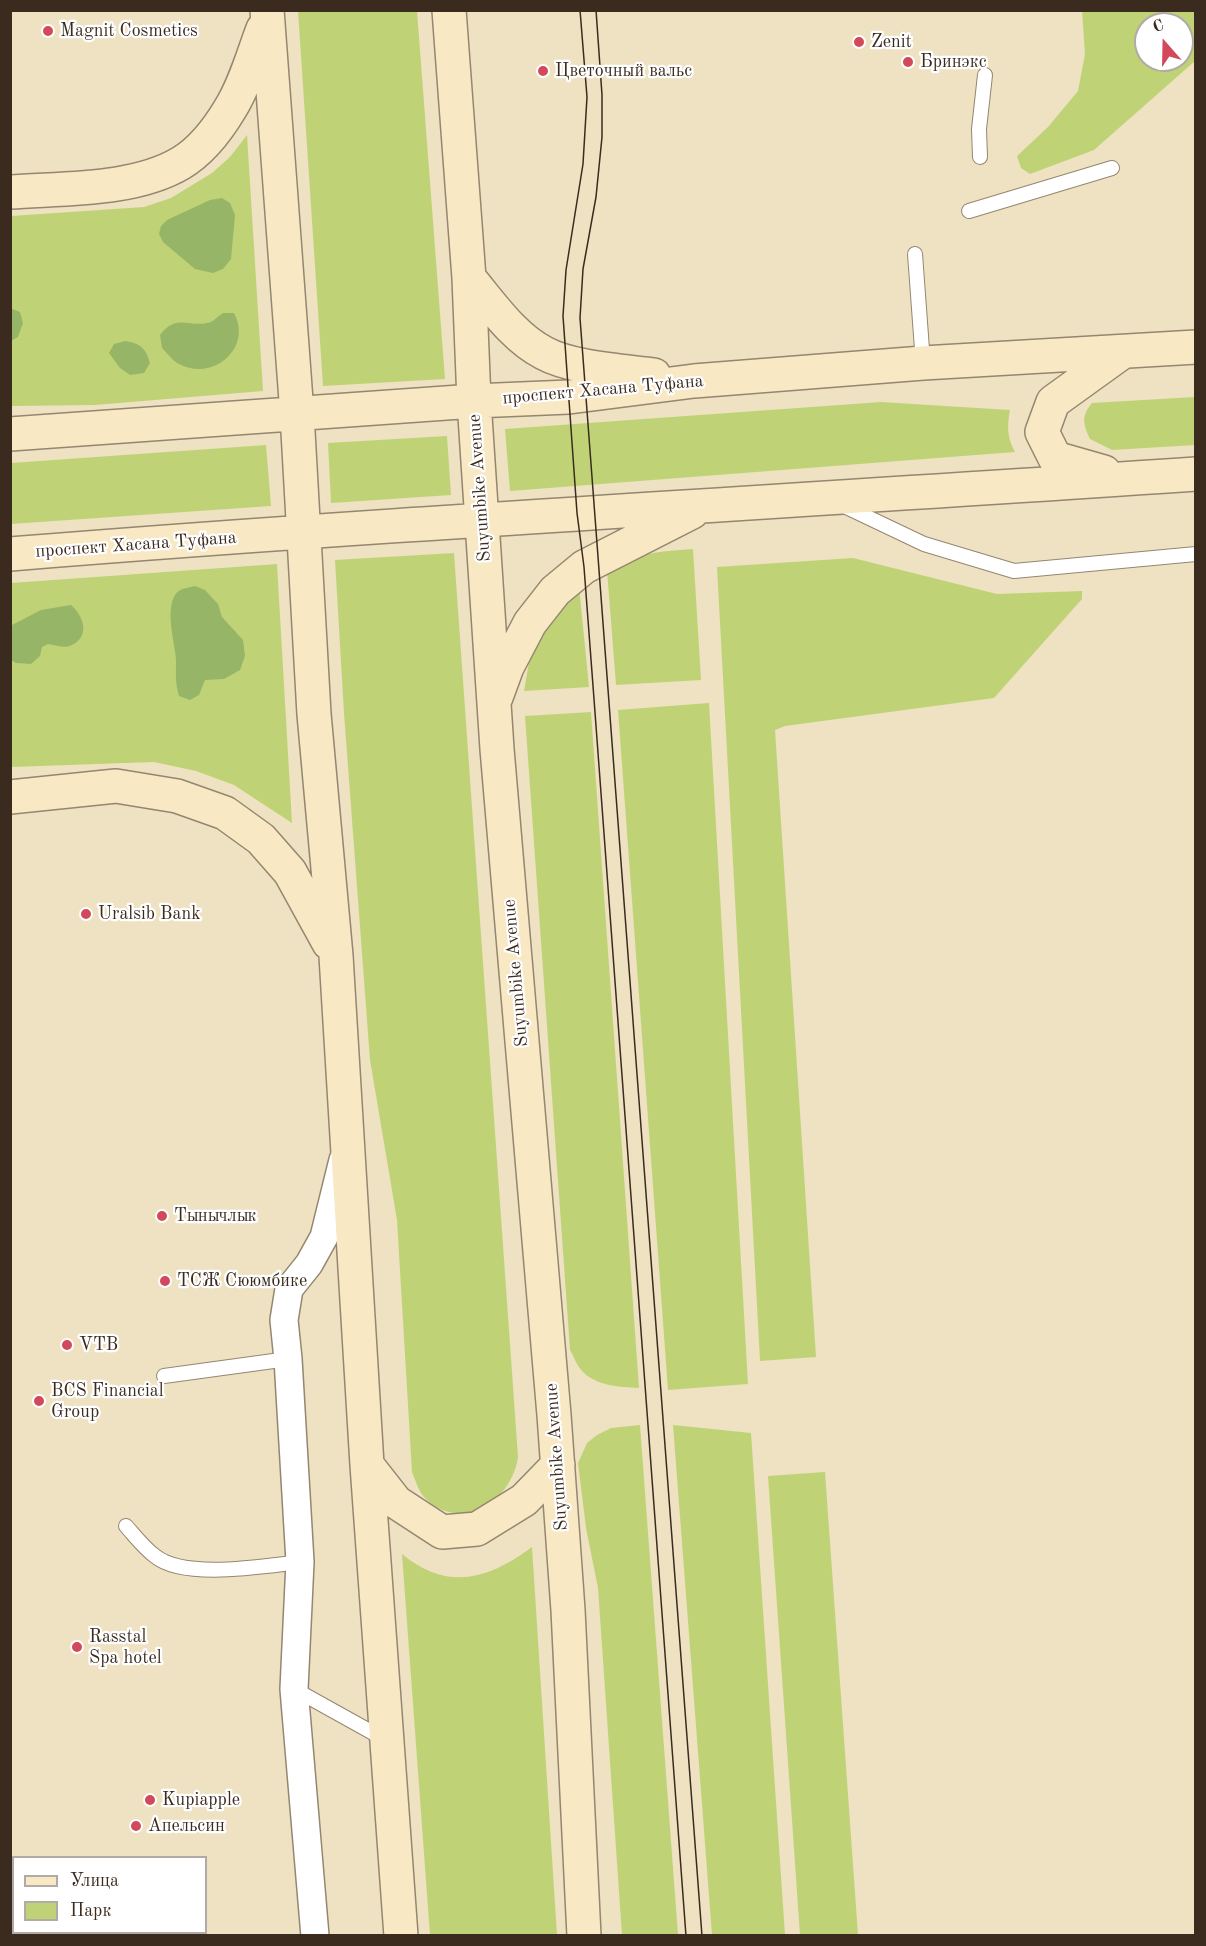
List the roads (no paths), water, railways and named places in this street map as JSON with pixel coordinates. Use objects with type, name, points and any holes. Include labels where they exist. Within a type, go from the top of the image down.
[{"type":"main road","name":"Suyumbike Avenue","points":[[449,10],[469,278],[474,401],[493,704],[558,1465],[568,1610],[584,1935]]},
{"type":"main road","points":[[10,192],[119,183],[150,177],[182,163],[212,135],[231,108],[243,83],[267,15]]},
{"type":"main road","points":[[267,15],[297,414],[314,714],[336,956],[367,1465],[401,1935]]},
{"type":"main road","points":[[469,278],[510,326],[545,354],[585,365],[694,381]]},
{"type":"main road","name":"проспект Хасана Туфана","points":[[10,434],[569,396],[694,381],[923,363],[1196,347]]},
{"type":"main road","points":[[1120,353],[1053,402],[1042,432],[1056,458],[1127,479]]},
{"type":"main road","name":"проспект Хасана Туфана","points":[[10,554],[304,532],[1196,474]]},
{"type":"main road","points":[[493,704],[507,667],[530,623],[555,591],[584,567],[701,507]]},
{"type":"main road","points":[[10,796],[116,786],[177,796],[225,813],[261,839],[290,872],[336,956]]},
{"type":"main road","points":[[367,1465],[396,1502],[442,1532],[477,1529],[524,1500],[558,1465]]},
{"type":"street","points":[[315,1935],[294,1689],[300,1562],[284,1320],[289,1289],[309,1264],[324,1237],[348,1141]]},
{"type":"lane","points":[[981,157],[979,129],[985,75]]},
{"type":"lane","points":[[969,212],[1112,168]]},
{"type":"lane","points":[[915,254],[923,363]]},
{"type":"lane","points":[[826,498],[924,544],[1014,571],[1196,554]]},
{"type":"lane","points":[[164,1376],[288,1359]]},
{"type":"lane","points":[[126,1526],[156,1557],[174,1566],[191,1570],[300,1562]]},
{"type":"lane","points":[[294,1689],[388,1742]]},
{"type":"tram line","points":[[580,10],[587,97],[583,164],[566,270],[563,316],[577,513],[584,567],[686,1936]]},
{"type":"tram line","points":[[596,10],[602,95],[602,137],[596,197],[583,269],[580,318],[702,1936]]},
{"type":"place","name":"Magnit Cosmetics","points":[[48,31]]},
{"type":"place","name":"Zenit","points":[[859,42]]},
{"type":"place","name":"Бринэкс","points":[[908,62]]},
{"type":"place","name":"Цветочный вальс","points":[[543,71]]},
{"type":"place","name":"Uralsib Bank","points":[[86,914]]},
{"type":"place","name":"Тынычлык","points":[[162,1216]]},
{"type":"place","name":"ТСЖ Сююмбике","points":[[165,1281]]},
{"type":"place","name":"VTB","points":[[67,1345]]},
{"type":"place","name":"BCS Financial Group","points":[[39,1401]]},
{"type":"place","name":"Rasstal Spa hotel","points":[[77,1647]]},
{"type":"place","name":"Kupiapple","points":[[150,1800]]},
{"type":"place","name":"Апельсин","points":[[136,1826]]}]
